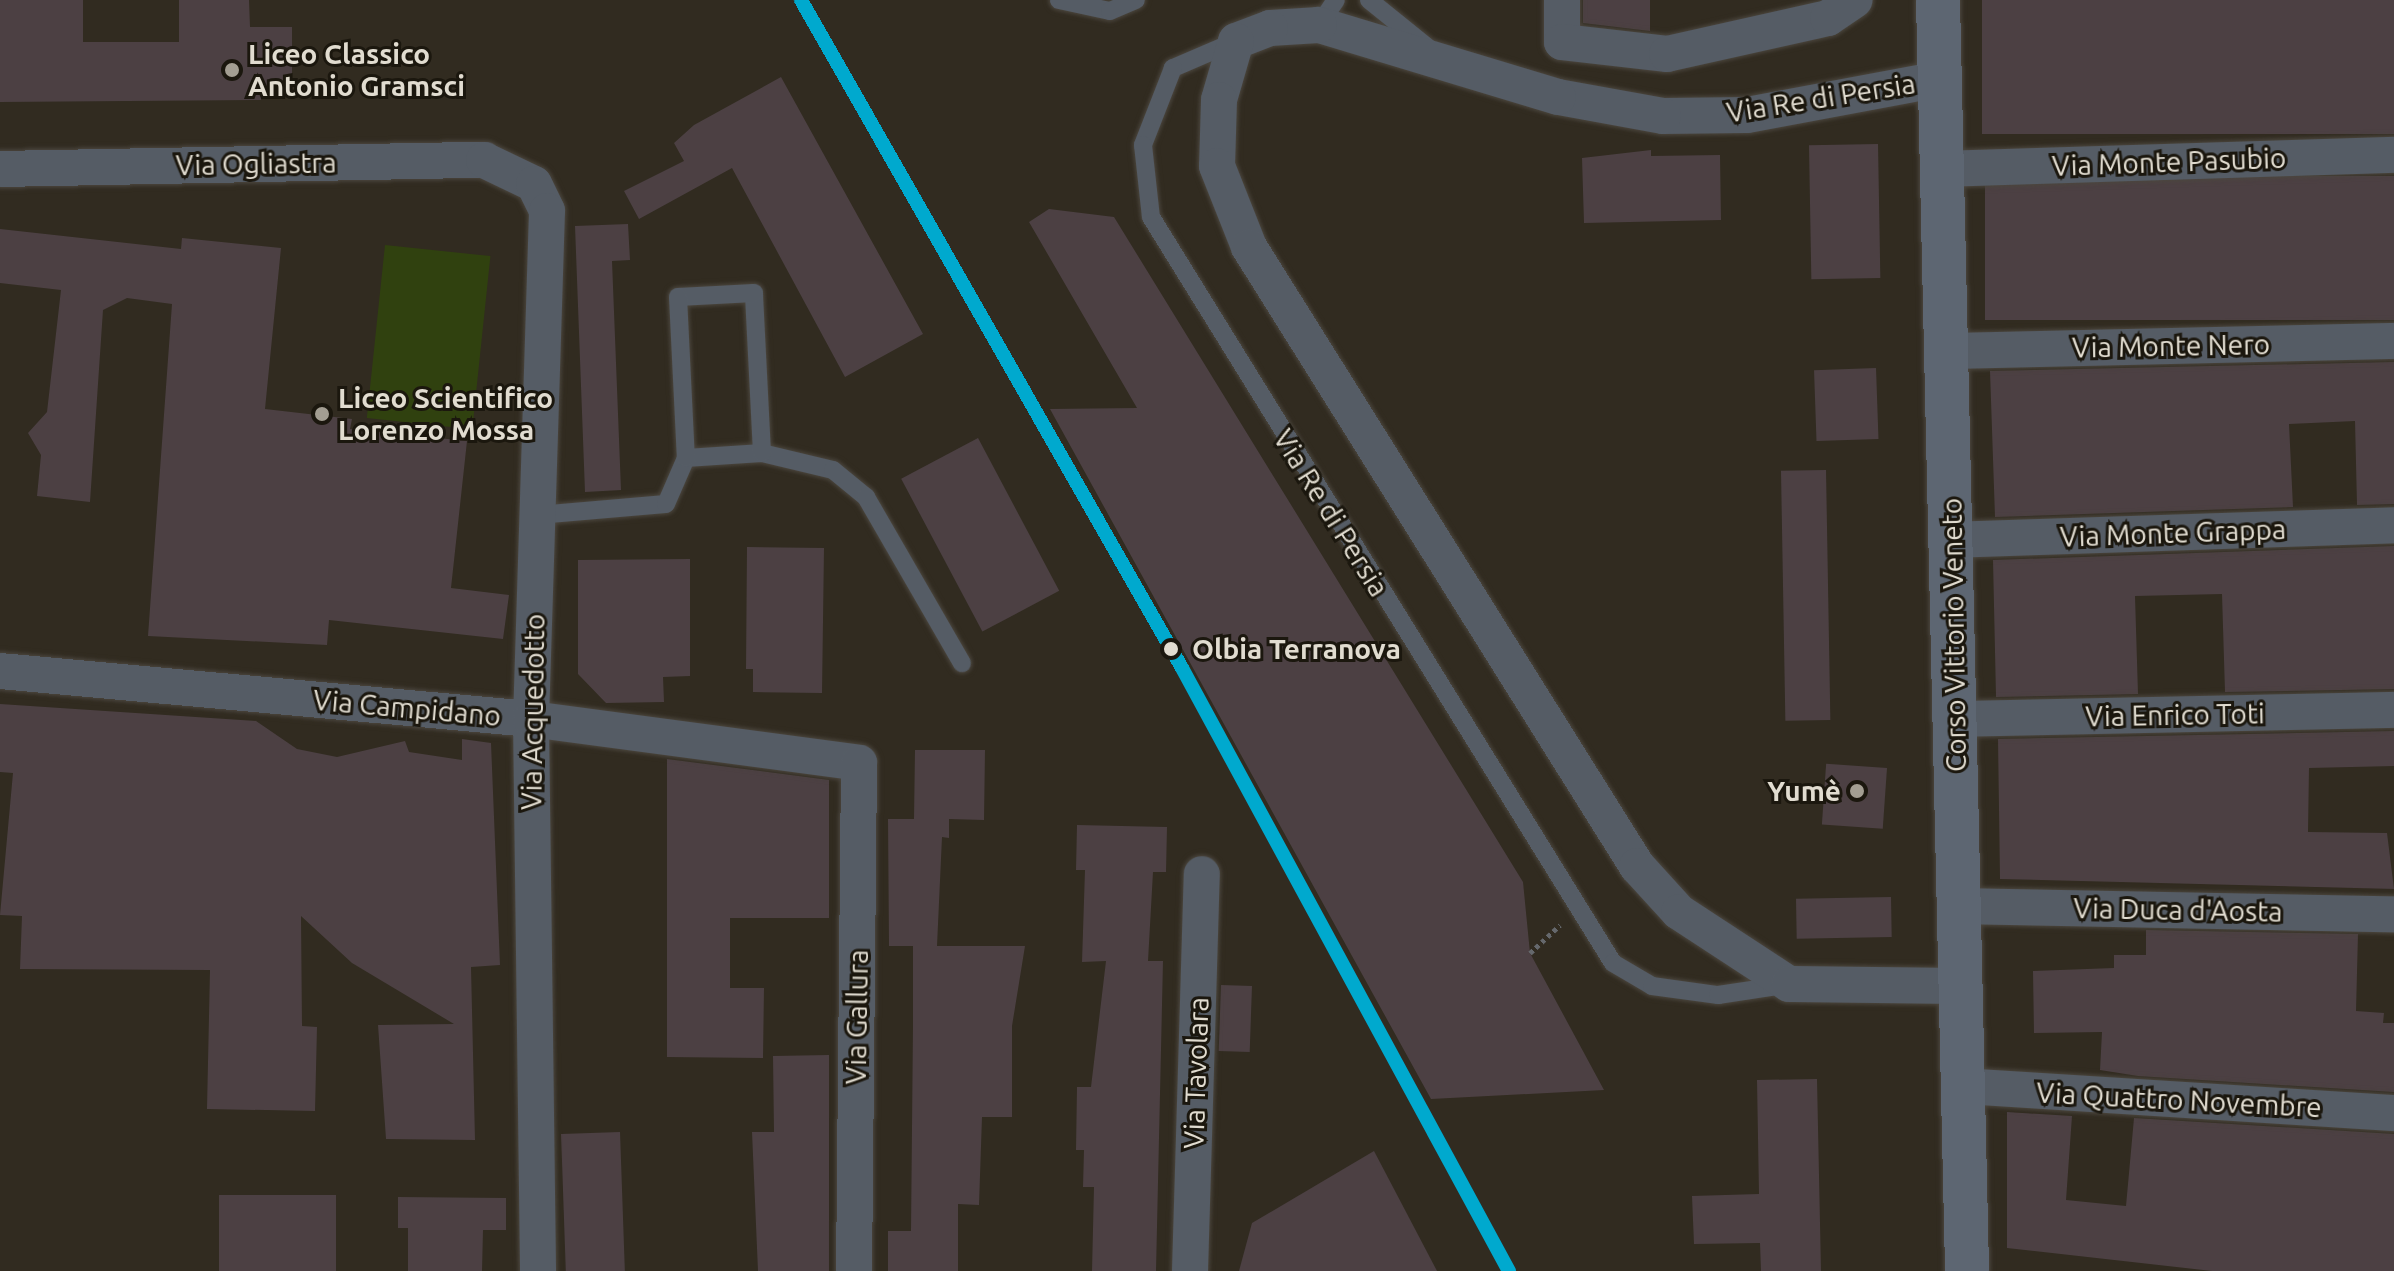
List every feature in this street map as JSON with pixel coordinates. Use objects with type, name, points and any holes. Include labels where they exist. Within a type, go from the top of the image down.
[{"type":"main road","name":"Corso Vittorio Veneto","points":[[1938,0],[1962,906],[1967,1271]]},
{"type":"street","points":[[1562,0],[1562,42],[1667,54],[1828,18],[1855,0]]},
{"type":"street","name":"Via Re di Persia","points":[[1236,41],[1270,28],[1327,13],[1443,59],[1558,97],[1663,116],[1747,115],[1940,79]]},
{"type":"street","points":[[1236,41],[1219,100],[1217,166],[1249,247],[1637,866],[1679,912],[1789,984]]},
{"type":"street","name":"Via Monte Pasubio","points":[[1943,169],[2394,155]]},
{"type":"street","name":"Via Ogliastra","points":[[0,169],[484,160],[511,168]]},
{"type":"street","name":"Via Acquedotto","points":[[511,168],[534,184],[547,211],[531,719],[538,1271]]},
{"type":"street","name":"Via Monte Nero","points":[[1948,351],[2394,341]]},
{"type":"street","name":"Via Monte Grappa","points":[[1951,540],[2394,525]]},
{"type":"street","name":"Via Campidano","points":[[0,671],[531,719],[859,763]]},
{"type":"street","name":"Via Enrico Toti","points":[[1957,719],[2394,710]]},
{"type":"street","name":"Via Gallura","points":[[854,1271],[859,763]]},
{"type":"street","name":"Via Tavolara","points":[[1190,1271],[1202,874]]},
{"type":"street","name":"Via Duca d'Aosta","points":[[1962,906],[2394,914]]},
{"type":"street","name":"Via Re di Persia","points":[[1789,984],[1961,986]]},
{"type":"street","name":"Via Quattro Novembre","points":[[1963,1086],[2394,1113]]},
{"type":"lane","points":[[1059,0],[1110,11],[1136,0]]},
{"type":"lane","points":[[1369,0],[1443,59]]},
{"type":"lane","name":"Via Re di Persia","points":[[1236,41],[1173,68],[1143,145],[1151,217],[1613,963],[1652,986],[1718,995],[1789,984]]},
{"type":"lane","points":[[538,515],[666,504],[686,458],[678,297],[754,293],[762,453]]},
{"type":"lane","points":[[686,458],[762,453],[833,470],[866,497],[962,663]]},
{"type":"green space","points":[[385,245],[490,256],[472,429],[367,418]]},
{"type":"building","points":[[0,0],[83,0],[83,42],[179,42],[179,0],[249,0],[250,27],[292,27],[292,93],[261,93],[261,100],[0,102]]},
{"type":"building","points":[[1583,0],[1650,0],[1650,31],[1583,23]]},
{"type":"building","points":[[1982,0],[2394,0],[2394,134],[1982,134]]},
{"type":"building","points":[[781,77],[923,334],[845,377],[732,168],[639,219],[624,191],[684,161],[674,143],[694,125]]},
{"type":"building","points":[[1878,144],[1880,278],[1811,279],[1809,145]]},
{"type":"building","points":[[1651,150],[1651,156],[1720,155],[1721,220],[1584,223],[1582,158]]},
{"type":"building","points":[[1985,176],[2394,176],[2394,320],[1985,320]]},
{"type":"building","name":"Olbia Terranova","points":[[1049,209],[1114,217],[1523,882],[1530,953],[1604,1090],[1431,1099],[1050,409],[1137,408],[1029,222]]},
{"type":"building","points":[[628,224],[630,260],[612,261],[621,490],[585,492],[575,226]]},
{"type":"building","points":[[0,229],[181,249],[182,238],[281,248],[265,409],[352,419],[350,429],[467,441],[451,588],[509,595],[503,639],[329,620],[327,645],[148,636],[172,304],[127,298],[103,310],[90,502],[37,496],[41,455],[28,433],[47,412],[61,290],[0,283]]},
{"type":"building","points":[[2394,362],[2394,504],[2357,505],[2355,421],[2289,424],[2293,507],[1995,517],[1990,371]]},
{"type":"building","points":[[1876,368],[1878,439],[1817,441],[1814,370]]},
{"type":"building","points":[[978,438],[1059,591],[982,632],[901,479]]},
{"type":"building","points":[[1826,470],[1830,720],[1785,721],[1781,471]]},
{"type":"building","points":[[2394,546],[2394,689],[2225,692],[2222,594],[2135,596],[2138,694],[1996,697],[1993,560]]},
{"type":"building","points":[[747,547],[824,548],[822,693],[753,692],[753,669],[746,669]]},
{"type":"building","points":[[690,559],[690,676],[663,677],[664,702],[606,703],[578,674],[578,560]]},
{"type":"building","points":[[0,704],[256,721],[297,749],[337,757],[405,741],[409,752],[462,760],[462,739],[491,743],[500,965],[471,967],[475,1140],[386,1139],[378,1025],[454,1024],[352,963],[301,916],[302,1026],[317,1027],[315,1111],[207,1109],[210,970],[20,969],[22,916],[0,915],[13,773],[0,772]]},
{"type":"building","points":[[2394,731],[2394,766],[2309,768],[2308,832],[2387,833],[2394,889],[2000,879],[1998,739]]},
{"type":"building","points":[[915,750],[985,750],[984,820],[949,819],[949,838],[942,837],[937,946],[1025,946],[1012,1026],[1012,1117],[982,1117],[979,1205],[958,1204],[958,1271],[888,1271],[888,1231],[911,1231],[913,946],[889,946],[888,819],[914,819]]},
{"type":"building","points":[[667,759],[829,780],[829,918],[730,918],[730,988],[764,988],[763,1058],[667,1057]]},
{"type":"building","name":"Yumè","points":[[1826,764],[1887,768],[1883,829],[1822,825]]},
{"type":"building","points":[[1077,825],[1167,827],[1166,872],[1153,872],[1148,961],[1163,961],[1156,1271],[1092,1271],[1094,1187],[1083,1187],[1084,1150],[1076,1150],[1077,1087],[1091,1087],[1106,961],[1082,962],[1085,870],[1076,870]]},
{"type":"building","points":[[1891,897],[1892,937],[1797,939],[1796,899]]},
{"type":"building","points":[[2146,930],[2358,934],[2356,1011],[2384,1013],[2383,1023],[2394,1023],[2394,1092],[2138,1076],[2100,1070],[2102,1032],[2034,1033],[2033,971],[2114,968],[2114,955],[2146,955]]},
{"type":"building","points":[[1221,985],[1252,986],[1250,1052],[1219,1051]]},
{"type":"building","points":[[829,1055],[829,1271],[758,1271],[752,1132],[774,1132],[773,1056]]},
{"type":"building","points":[[1817,1079],[1821,1271],[1761,1271],[1760,1243],[1694,1244],[1692,1196],[1759,1194],[1757,1080]]},
{"type":"building","points":[[2007,1112],[2072,1116],[2066,1200],[2126,1206],[2134,1118],[2394,1134],[2394,1271],[2212,1271],[2007,1248]]},
{"type":"building","points":[[620,1132],[625,1271],[566,1271],[561,1134]]},
{"type":"building","points":[[1374,1151],[1437,1271],[1239,1271],[1252,1223]]},
{"type":"building","points":[[219,1195],[336,1195],[336,1271],[219,1271]]},
{"type":"building","points":[[398,1197],[506,1198],[506,1230],[483,1230],[482,1271],[408,1271],[408,1228],[398,1228]]},
{"type":"transit line","points":[[801,0],[1182,668],[1509,1271]]},
{"type":"place","name":"Liceo Classico Antonio Gramsci","points":[[232,70]]},
{"type":"place","name":"Liceo Scientifico Lorenzo Mossa","points":[[322,414]]},
{"type":"place","name":"Olbia Terranova","points":[[1171,649]]},
{"type":"place","name":"Yumè","points":[[1857,791]]}]
